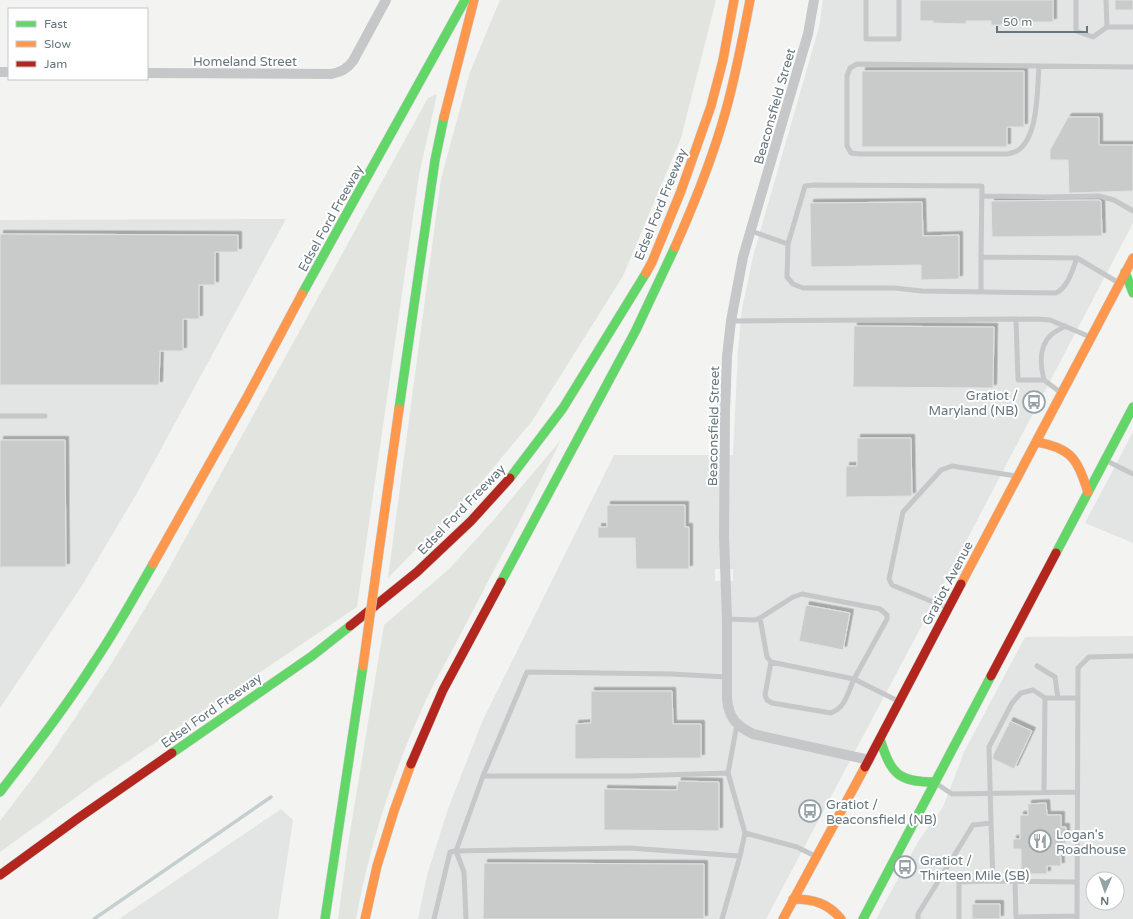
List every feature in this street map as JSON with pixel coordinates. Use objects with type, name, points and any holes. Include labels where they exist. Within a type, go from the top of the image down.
[{"type":"main road","name":"Edsel Ford Freeway","points":[[0,792],[42,738],[95,662],[124,615],[246,399],[465,0]]},
{"type":"main road","points":[[325,919],[363,666],[435,160],[445,112],[474,0]]},
{"type":"main road","name":"Edsel Ford Freeway","points":[[0,874],[312,656],[417,572],[470,521],[517,470],[563,408],[652,262],[681,191],[711,106],[723,60],[734,0]]},
{"type":"main road","points":[[365,919],[377,866],[394,811],[416,752],[443,690],[636,330],[661,281],[683,230],[707,169],[726,110],[742,44],[750,0]]},
{"type":"main road","name":"Gratiot Avenue","points":[[783,919],[869,760],[1133,258]]},
{"type":"main road","points":[[1125,272],[1133,293]]},
{"type":"main road","points":[[863,919],[934,782],[1132,412]]},
{"type":"main road","points":[[1036,442],[1055,444],[1064,448],[1071,454],[1082,474],[1088,492]]},
{"type":"main road","points":[[880,739],[885,756],[896,774],[903,779],[912,782],[934,782]]},
{"type":"main road","points":[[793,899],[819,901],[828,905],[841,919]]},
{"type":"street","name":"Homeland Street","points":[[148,73],[331,74],[343,70],[353,61],[386,0]]},
{"type":"street","name":"Beaconsfield Street","points":[[737,724],[728,708],[727,676],[728,619],[724,537],[727,356],[731,321],[743,256],[808,34],[814,0]]},
{"type":"street","points":[[737,724],[753,734],[869,760]]},
{"type":"lane","points":[[866,0],[866,39],[899,39],[899,0]]},
{"type":"lane","points":[[1076,0],[1076,31],[1093,37],[1107,27],[1133,28]]},
{"type":"lane","points":[[1106,0],[1107,27]]},
{"type":"lane","points":[[1038,66],[1036,114],[1032,130],[1018,150],[1008,154],[859,154],[851,153],[847,146],[847,76],[850,68],[857,64],[1133,67]]},
{"type":"lane","points":[[981,292],[982,186],[805,186],[788,244],[788,277],[793,284],[803,288],[894,288],[922,291],[981,292],[1056,293],[1062,290],[1066,284],[1077,258]]},
{"type":"lane","points":[[982,196],[1099,196],[1114,200],[1133,211]]},
{"type":"lane","points":[[751,231],[788,244]]},
{"type":"lane","points":[[981,257],[1077,258],[1120,283]]},
{"type":"lane","points":[[1016,319],[1018,380],[1044,380]]},
{"type":"lane","points":[[731,321],[1050,320],[1091,337]]},
{"type":"lane","points":[[1062,394],[1044,380],[1041,371],[1041,356],[1045,342],[1052,334],[1065,326]]},
{"type":"lane","points":[[0,416],[45,416]]},
{"type":"lane","points":[[1105,460],[1133,474]]},
{"type":"lane","points":[[948,608],[892,585],[889,580],[903,512],[940,470],[952,466],[1018,476]]},
{"type":"lane","points":[[728,619],[755,620],[793,597],[802,594],[883,610],[887,615],[887,619],[854,679],[842,706],[831,713],[772,703],[767,700],[764,694],[771,662]]},
{"type":"lane","points":[[760,618],[767,657],[771,662],[854,679],[899,702]]},
{"type":"lane","points":[[1015,881],[1016,917],[1077,917],[1078,668],[1089,657],[1133,656]]},
{"type":"lane","points":[[1037,666],[1055,676],[1058,698]]},
{"type":"lane","points":[[466,919],[464,872],[456,851],[483,776],[527,672],[727,676]]},
{"type":"lane","points":[[993,881],[989,747],[1012,702],[1021,693],[1033,690],[1045,698],[1078,698]]},
{"type":"lane","points":[[1044,792],[1045,698]]},
{"type":"lane","points":[[722,919],[740,856],[745,832],[728,773],[737,724]]},
{"type":"lane","points":[[483,776],[630,776],[728,773]]},
{"type":"lane","points":[[934,782],[952,794],[1077,792]]},
{"type":"lane","points":[[918,919],[918,914],[973,825],[991,823]]},
{"type":"lane","points":[[745,832],[796,847],[816,856]]},
{"type":"lane","points":[[434,919],[450,852],[629,848],[740,856]]},
{"type":"lane","points":[[959,919],[959,882],[1077,882]]},
{"type":"shaded area","points":[[500,0],[716,0],[681,138],[623,276],[532,421],[484,479],[388,578],[441,179],[470,72]]},
{"type":"shaded area","points":[[823,0],[1133,0],[1133,223],[766,919],[418,919],[427,875],[448,809],[482,722],[614,455],[733,455],[738,349],[742,308],[753,256],[819,27]],"holes":[[[715,569],[733,569],[733,581],[715,581]]]},
{"type":"shaded area","points":[[437,94],[419,175],[357,607],[97,782],[0,852],[0,821],[50,755],[110,666],[163,579],[428,98]]},
{"type":"shaded area","points":[[286,219],[137,493],[83,584],[0,708],[0,220]]},
{"type":"shaded area","points":[[1133,432],[1133,543],[1085,523]]},
{"type":"shaded area","points":[[561,440],[434,683],[415,724],[384,806],[368,862],[356,919],[338,919],[348,845],[384,625],[449,569],[491,523]]},
{"type":"shaded area","points":[[1133,636],[1133,919],[876,919],[919,840],[943,807],[964,752],[1025,637]]},
{"type":"shaded area","points":[[281,809],[293,820],[278,919],[119,919]]},
{"type":"building","points":[[920,0],[1053,0],[1053,22],[1019,22],[1019,25],[991,25],[991,21],[966,21],[966,24],[920,21]]},
{"type":"building","points":[[1115,0],[1133,0],[1133,10],[1115,10]]},
{"type":"building","points":[[862,71],[1024,71],[1024,127],[1007,127],[1007,147],[862,147]]},
{"type":"building","points":[[1068,117],[1099,117],[1099,145],[1133,145],[1133,191],[1069,193],[1068,160],[1050,160],[1050,150]]},
{"type":"building","points":[[991,201],[1101,201],[1102,236],[992,237]]},
{"type":"building","points":[[922,202],[923,236],[959,235],[959,279],[921,280],[921,265],[811,267],[810,203]]},
{"type":"building","points":[[0,234],[238,235],[238,252],[215,252],[215,285],[199,285],[199,319],[183,319],[183,351],[160,351],[159,385],[0,385]]},
{"type":"building","points":[[854,326],[994,327],[993,388],[853,387]]},
{"type":"building","points":[[857,438],[911,438],[912,496],[846,497],[846,466],[857,466]]},
{"type":"building","points":[[0,440],[65,440],[66,567],[0,567]]},
{"type":"building","points":[[607,505],[685,505],[685,527],[689,527],[689,569],[636,569],[635,538],[598,538],[598,527],[607,527]]},
{"type":"building","points":[[806,605],[850,613],[843,650],[799,641]]},
{"type":"building","points":[[591,691],[672,691],[673,724],[701,724],[701,758],[575,759],[575,724],[591,723]]},
{"type":"building","points":[[1010,721],[1032,731],[1014,769],[993,759],[993,755]]},
{"type":"building","points":[[678,781],[719,782],[719,831],[604,830],[604,789],[677,790]]},
{"type":"building","name":"Logan's Roadhouse","points":[[1046,803],[1047,815],[1061,815],[1061,827],[1066,827],[1066,843],[1060,844],[1061,866],[1047,866],[1047,874],[1021,874],[1021,849],[1013,849],[1013,839],[1020,839],[1020,815],[1028,815],[1028,804]]},
{"type":"building","points":[[484,863],[704,864],[704,919],[483,919]]},
{"type":"building","points":[[972,904],[1000,904],[1000,919],[972,919]]},
{"type":"waterway","points":[[94,919],[271,797]]},
{"type":"traffic: fast","points":[[302,294],[465,0]]},
{"type":"traffic: fast","points":[[399,409],[435,160],[444,117]]},
{"type":"traffic: fast","points":[[501,582],[636,330],[675,247]]},
{"type":"traffic: fast","points":[[1125,272],[1133,293]]},
{"type":"traffic: fast","points":[[510,478],[563,408],[646,273]]},
{"type":"traffic: fast","points":[[1056,553],[1133,407]]},
{"type":"traffic: fast","points":[[0,792],[73,695],[118,625],[153,564]]},
{"type":"traffic: fast","points":[[172,753],[312,656],[350,626]]},
{"type":"traffic: fast","points":[[325,919],[363,666]]},
{"type":"traffic: fast","points":[[863,919],[991,676]]},
{"type":"traffic: fast","points":[[880,739],[888,760],[892,768],[897,773],[912,780],[934,782]]},
{"type":"traffic: slow","points":[[444,117],[474,0]]},
{"type":"traffic: slow","points":[[646,273],[652,262],[681,191],[711,106],[723,60],[734,0]]},
{"type":"traffic: slow","points":[[675,247],[690,213],[721,128],[730,96],[750,0]]},
{"type":"traffic: slow","points":[[961,584],[1133,258]]},
{"type":"traffic: slow","points":[[153,564],[246,399],[302,294]]},
{"type":"traffic: slow","points":[[378,558],[399,409]]},
{"type":"traffic: slow","points":[[1036,442],[1058,448],[1071,457],[1080,471],[1088,492]]},
{"type":"traffic: slow","points":[[363,666],[378,558]]},
{"type":"traffic: slow","points":[[365,919],[377,866],[394,811],[411,764]]},
{"type":"traffic: slow","points":[[783,919],[865,767]]},
{"type":"traffic: slow","points":[[793,899],[820,903],[831,909],[841,919]]},
{"type":"traffic: jam","points":[[350,626],[417,572],[471,521],[510,478]]},
{"type":"traffic: jam","points":[[991,676],[1056,553]]},
{"type":"traffic: jam","points":[[411,764],[443,690],[501,582]]},
{"type":"traffic: jam","points":[[865,767],[961,584]]},
{"type":"traffic: jam","points":[[0,875],[172,753]]},
{"type":"place","name":"Gratiot / Maryland (NB)","points":[[1034,402]]},
{"type":"place","name":"Gratiot / Beaconsfield (NB)","points":[[810,811]]},
{"type":"place","name":"Logan's Roadhouse","points":[[1040,841]]},
{"type":"place","name":"Gratiot / Thirteen Mile (SB)","points":[[905,867]]}]
